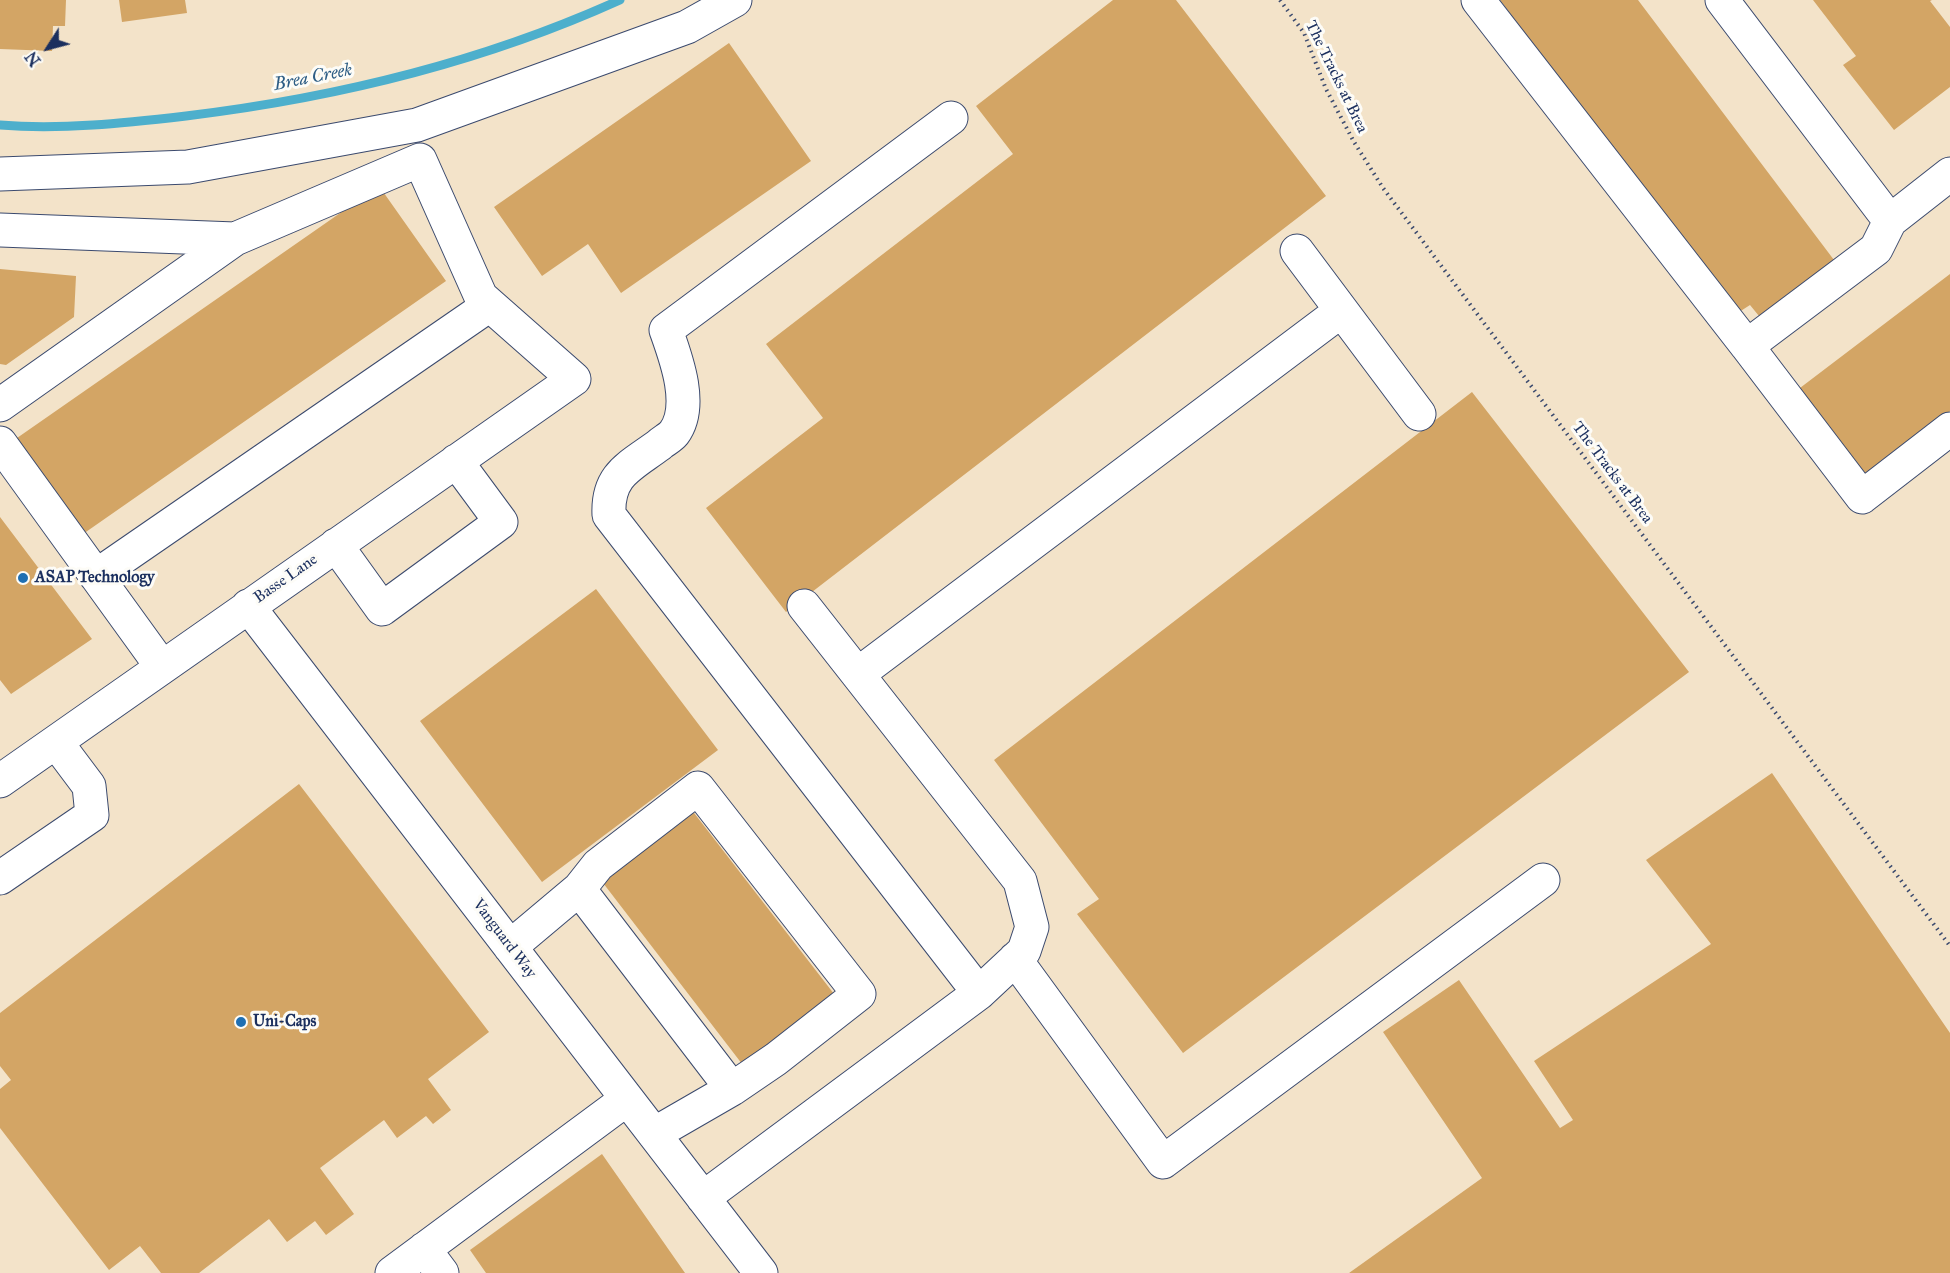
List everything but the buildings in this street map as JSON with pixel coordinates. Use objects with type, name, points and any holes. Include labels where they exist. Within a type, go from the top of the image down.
[{"type":"street","points":[[0,174],[188,167],[417,125],[687,27],[735,0]]},
{"type":"street","points":[[1478,0],[1862,496],[1950,429]]},
{"type":"street","points":[[1722,0],[1890,221]]},
{"type":"street","points":[[951,118],[666,330],[679,364],[683,396],[680,418],[674,434],[616,478],[608,496],[609,515],[979,993]]},
{"type":"street","points":[[0,405],[235,239],[420,160],[481,297],[488,306],[96,576]]},
{"type":"street","points":[[1747,346],[1876,249],[1890,221],[1950,174]]},
{"type":"street","points":[[0,230],[235,239]]},
{"type":"street","points":[[1297,251],[1419,414]]},
{"type":"street","name":"Basse Lane","points":[[4,770],[56,742],[574,380],[488,306]]},
{"type":"street","points":[[858,675],[1341,311]]},
{"type":"street","points":[[0,443],[162,667]]},
{"type":"street","points":[[336,545],[382,609],[501,522],[456,461]]},
{"type":"street","name":"Vanguard Way","points":[[248,606],[761,1273]]},
{"type":"street","points":[[704,1198],[979,993],[1024,951],[1032,927],[1020,881],[804,606]]},
{"type":"street","points":[[1,875],[92,815],[89,786],[56,742]]},
{"type":"street","points":[[510,947],[579,889],[598,865],[698,788],[859,994],[777,1059],[732,1089],[654,1134]]},
{"type":"street","points":[[1015,959],[1163,1162],[1543,879]]},
{"type":"street","points":[[579,889],[732,1089]]},
{"type":"street","points":[[392,1273],[433,1261],[627,1099]]},
{"type":"path","name":"The Tracks at Brea","points":[[1280,0],[1304,33],[1326,89],[1354,142],[1383,188],[1950,945]]},
{"type":"waterway","name":"Brea Creek","points":[[0,125],[70,126],[186,116],[353,88],[462,59],[515,42],[620,0]]},
{"type":"place","name":"ASAP Technology","points":[[23,578]]},
{"type":"place","name":"Uni-Caps","points":[[241,1022]]}]
